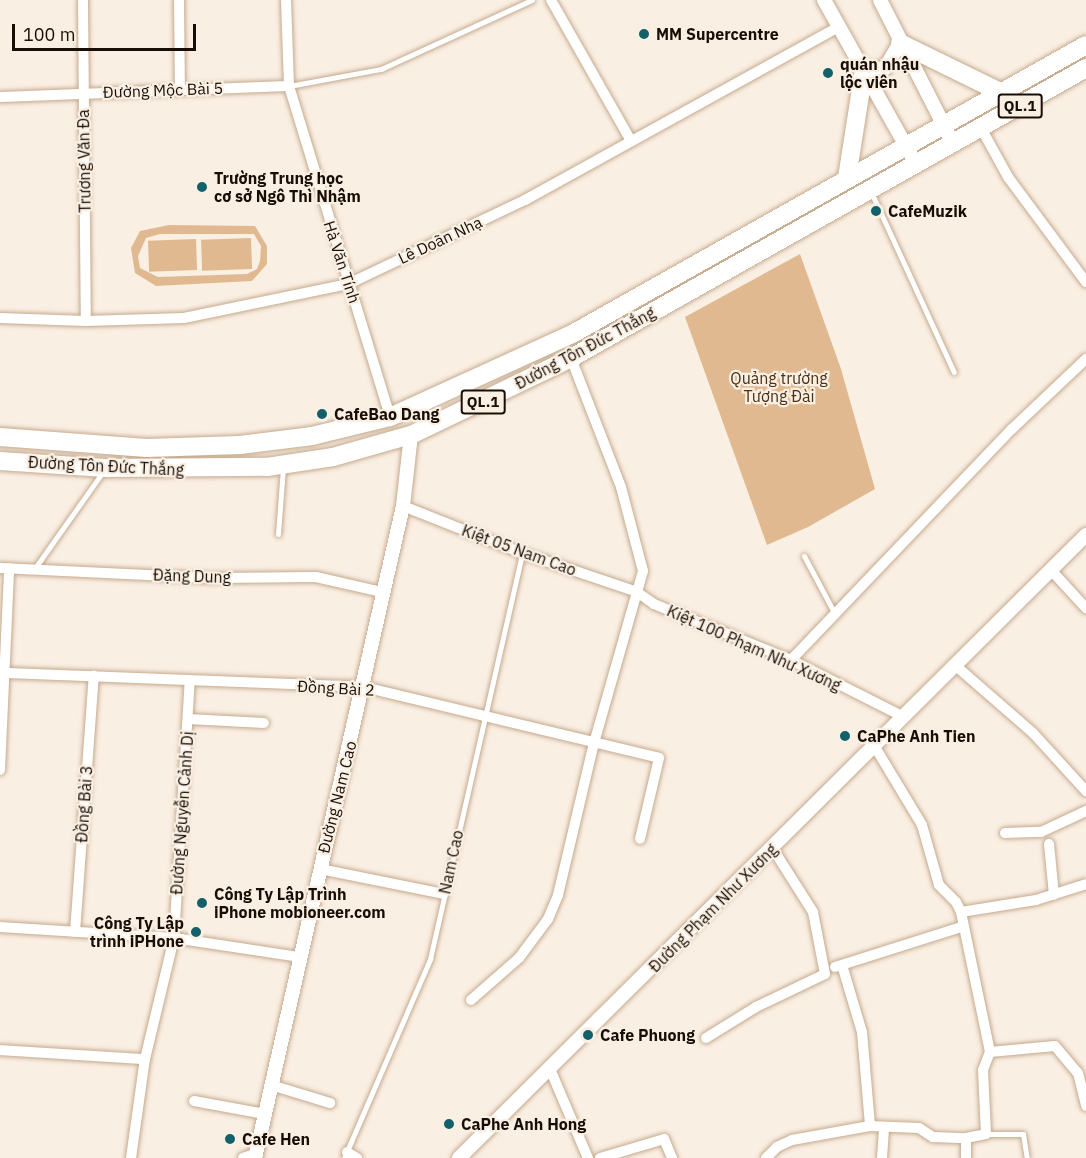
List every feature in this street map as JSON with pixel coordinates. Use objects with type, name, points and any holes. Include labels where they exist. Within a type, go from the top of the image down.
[{"type":"highway","points":[[900,43],[1002,93]]},
{"type":"highway","name":"Đường Tôn Đức Thắng","points":[[0,437],[147,448],[240,445],[312,436],[390,417],[574,333],[906,144],[1086,45]]},
{"type":"highway","name":"Đường Tôn Đức Thắng","points":[[0,461],[200,471],[283,465],[333,457],[411,435],[572,358],[1086,68]]},
{"type":"highway","points":[[847,178],[864,70]]},
{"type":"street","name":"Trương Văn Đa","points":[[83,0],[86,321]]},
{"type":"street","points":[[179,0],[180,90]]},
{"type":"street","name":"Hà Văn Tính","points":[[286,0],[289,86],[390,417]]},
{"type":"street","points":[[551,0],[632,141]]},
{"type":"street","points":[[824,0],[916,164]]},
{"type":"street","points":[[880,0],[953,143]]},
{"type":"street","name":"Lê Doãn Nhạ","points":[[0,318],[86,321],[184,318],[348,284],[525,200],[839,27]]},
{"type":"street","points":[[864,70],[885,68],[900,43]]},
{"type":"street","name":"Đường Mộc Bài 5","points":[[0,97],[289,86]]},
{"type":"street","points":[[981,128],[1008,177],[1086,282]]},
{"type":"street","points":[[471,1000],[519,958],[548,919],[558,895],[594,743],[643,571],[621,487],[572,358]]},
{"type":"street","points":[[791,660],[1012,429],[1086,359]]},
{"type":"street","name":"Đường Nam Cao","points":[[256,1155],[298,957],[364,687],[382,592],[404,506],[411,435]]},
{"type":"street","name":"Kiệt 05 Nam Cao","points":[[404,506],[522,554],[637,592]]},
{"type":"street","name":"Đường Phạm Như Xương","points":[[459,1158],[773,849],[1086,535]]},
{"type":"street","points":[[0,770],[6,673],[5,568]]},
{"type":"street","name":"Đặng Dung","points":[[5,568],[216,578],[316,577],[382,592]]},
{"type":"street","points":[[1051,570],[1086,608]]},
{"type":"street","name":"Kiệt 100 Phạm Như Xương","points":[[637,592],[654,604],[791,660],[904,717]]},
{"type":"street","points":[[956,666],[1034,734],[1086,791]]},
{"type":"street","name":"Đồng Bài 2","points":[[6,673],[364,687],[482,718],[659,758],[640,839]]},
{"type":"street","name":"Đồng Bài 3","points":[[75,932],[94,676]]},
{"type":"street","name":"Đường Nguyễn Cảnh Dị","points":[[131,1158],[145,1059],[174,938],[190,680]]},
{"type":"street","points":[[188,719],[264,723]]},
{"type":"street","points":[[766,1158],[792,1140],[870,1126],[919,1128],[933,1137],[966,1138],[986,1134],[983,1070],[990,1052],[961,912],[956,902],[939,885],[922,825],[875,747]]},
{"type":"street","points":[[1005,833],[1041,832],[1086,811]]},
{"type":"street","points":[[1049,844],[1054,895]]},
{"type":"street","points":[[706,1038],[756,1007],[825,974],[827,969],[813,912],[773,849]]},
{"type":"street","points":[[320,869],[444,894]]},
{"type":"street","points":[[961,912],[1054,895],[1086,884]]},
{"type":"street","points":[[827,969],[964,926]]},
{"type":"street","points":[[0,927],[174,938],[298,957]]},
{"type":"street","points":[[842,965],[862,1032],[870,1126]]},
{"type":"street","points":[[990,1052],[1055,1046],[1078,1073],[1085,1102]]},
{"type":"street","points":[[0,1050],[145,1059]]},
{"type":"street","points":[[550,1069],[588,1158]]},
{"type":"street","points":[[271,1085],[330,1103]]},
{"type":"street","points":[[195,1101],[265,1114]]},
{"type":"street","points":[[882,1158],[884,1128]]},
{"type":"street","points":[[600,1158],[664,1138],[672,1158]]},
{"type":"street","points":[[966,1138],[966,1158]]},
{"type":"street","points":[[243,1158],[256,1155]]},
{"type":"street","points":[[346,1155],[357,1158]]},
{"type":"lane","points":[[289,86],[381,69],[532,0]]},
{"type":"lane","points":[[870,190],[954,372]]},
{"type":"lane","points":[[278,534],[283,465]]},
{"type":"lane","points":[[34,569],[105,468]]},
{"type":"lane","name":"Nam Cao","points":[[346,1155],[430,959],[482,718],[522,554]]},
{"type":"lane","points":[[804,556],[835,614]]},
{"type":"lane","points":[[986,1134],[1023,1134],[1027,1158]]},
{"type":"green space","points":[[169,225],[255,226],[267,246],[267,264],[252,281],[156,286],[135,273],[131,248],[140,231]],"holes":[[[160,234],[254,234],[261,246],[260,261],[257,269],[247,274],[158,277],[140,268],[138,256],[146,238]]]},
{"type":"green space","points":[[251,238],[252,269],[202,271],[201,240]]},
{"type":"green space","points":[[196,239],[197,270],[149,272],[148,241]]},
{"type":"green space","name":"Quảng trường Tượng Đài","points":[[800,254],[841,369],[875,489],[808,527],[767,545],[685,317]]},
{"type":"place","name":"MM Supercentre","points":[[644,34]]},
{"type":"place","name":"quán nhậu lộc viên","points":[[828,73]]},
{"type":"place","name":"Trường Trung học cơ sở Ngô Thì Nhậm","points":[[202,187]]},
{"type":"place","name":"CafeMuzik","points":[[876,211]]},
{"type":"place","name":"CafeBao Dang","points":[[322,414]]},
{"type":"place","name":"CaPhe Anh Tien","points":[[845,736]]},
{"type":"place","name":"Công Ty Lập Trình iPhone mobioneer.com","points":[[202,903]]},
{"type":"place","name":"Công Ty Lập trình iPHone","points":[[196,932]]},
{"type":"place","name":"Cafe Phuong","points":[[588,1035]]},
{"type":"place","name":"CaPhe Anh Hong","points":[[449,1124]]},
{"type":"place","name":"Cafe Hen","points":[[230,1139]]}]
